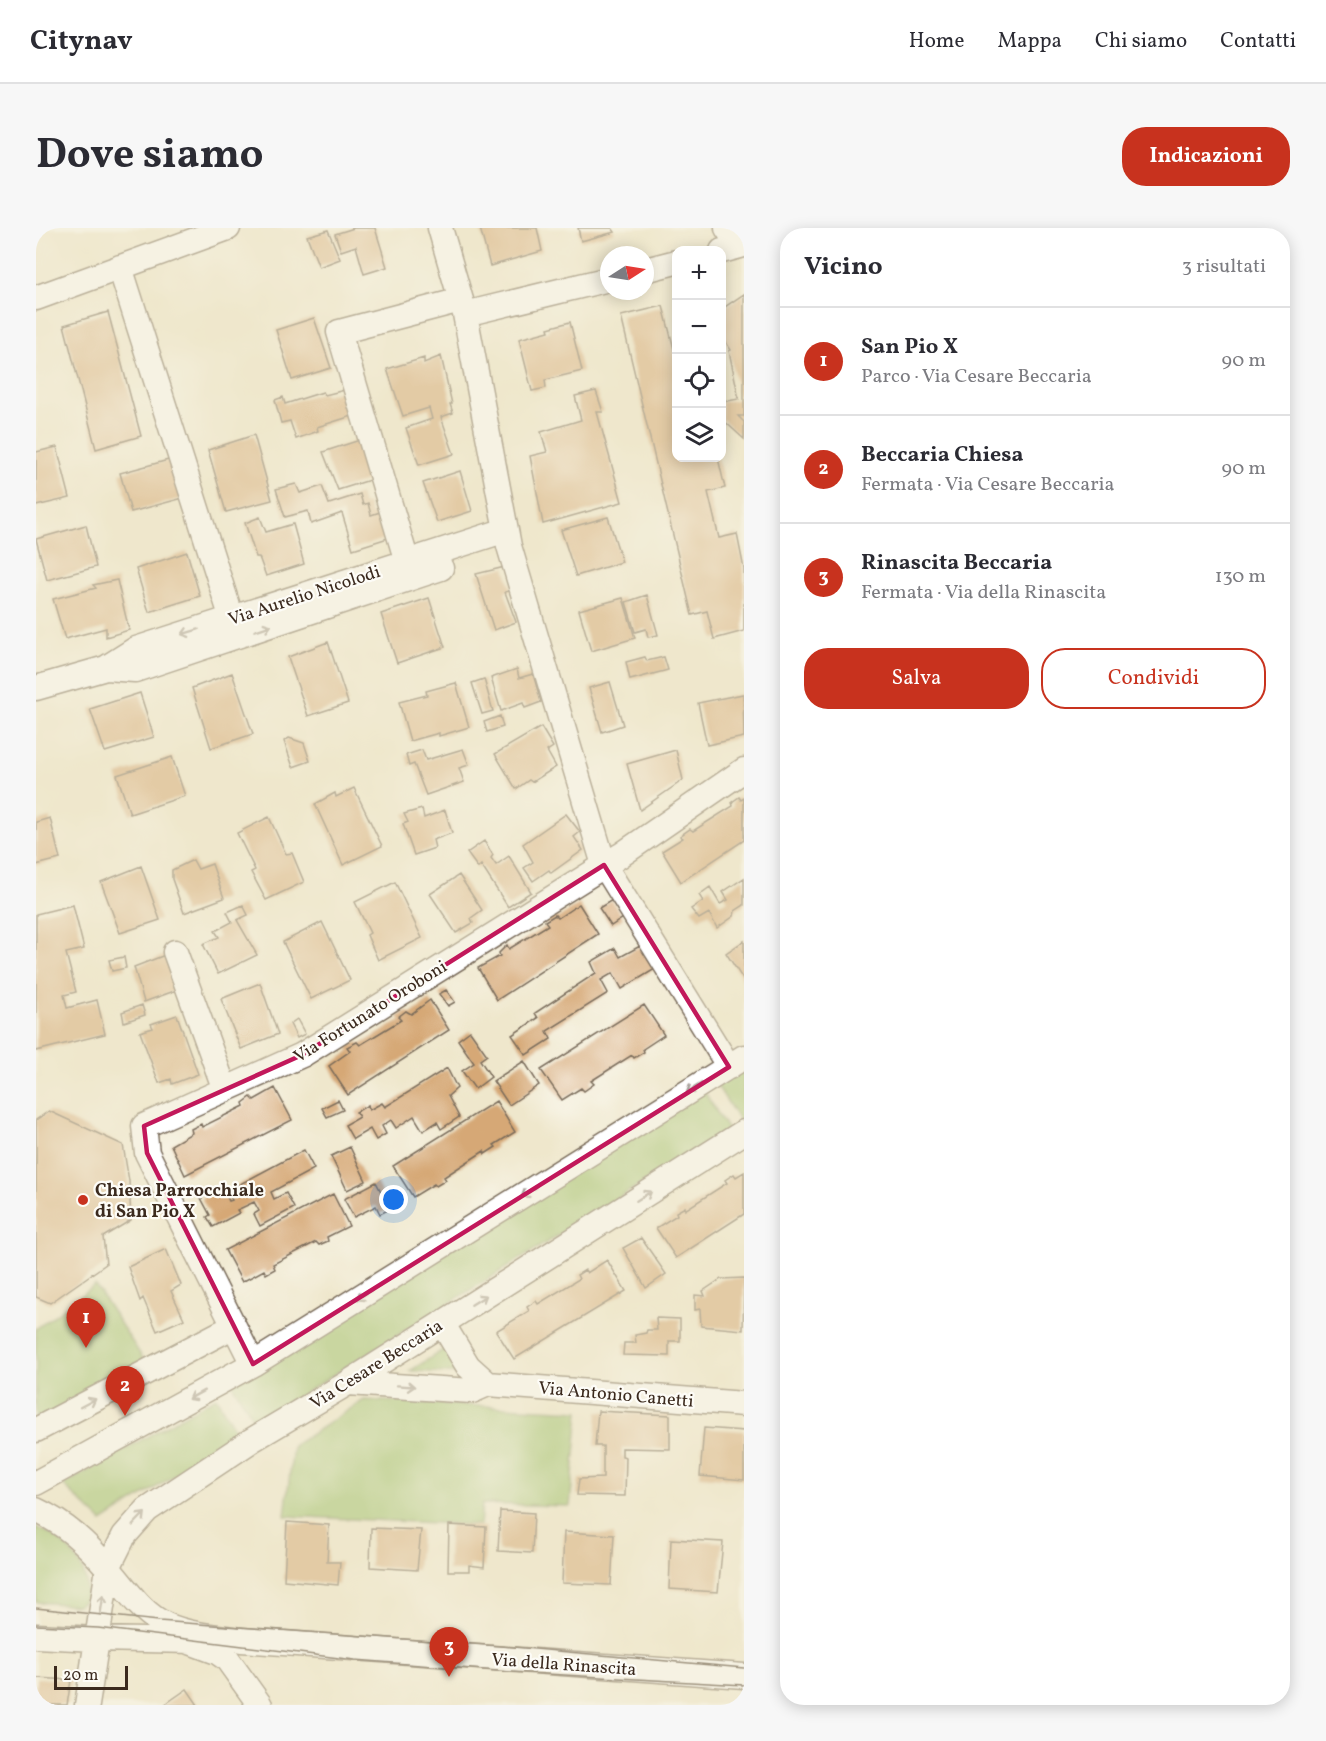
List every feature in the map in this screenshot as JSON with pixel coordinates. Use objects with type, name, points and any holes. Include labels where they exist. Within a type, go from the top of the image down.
[{"type":"street","points":[[36,298],[228,228]]},
{"type":"street","points":[[36,1483],[253,1364],[737,1062],[604,865],[508,538],[463,307],[440,228]]},
{"type":"street","points":[[654,268],[672,263]]},
{"type":"street","points":[[120,267],[232,619]]},
{"type":"street","points":[[407,562],[339,332],[600,281]]},
{"type":"street","name":"Via Aurelio Nicolodi","points":[[106,668],[135,670],[508,538]]},
{"type":"street","name":"Via Aurelio Nicolodi","points":[[36,688],[106,668],[136,649],[407,562],[508,538]]},
{"type":"street","name":"Via Fortunato Oroboni","points":[[253,1364],[147,1153],[144,1126],[302,1055],[604,865],[744,771]]},
{"type":"street","points":[[175,952],[225,1090]]},
{"type":"street","name":"Via Cesare Beccaria","points":[[87,1705],[108,1568],[130,1528],[154,1504],[252,1440],[348,1383],[744,1132]]},
{"type":"street","points":[[442,1323],[468,1366],[488,1384]]},
{"type":"street","points":[[36,1430],[234,1326]]},
{"type":"street","name":"Via Antonio Canetti","points":[[348,1383],[472,1391],[488,1384],[744,1404]]},
{"type":"street","points":[[36,1510],[66,1526],[108,1568],[144,1609],[159,1621],[183,1630],[241,1640]]},
{"type":"street","points":[[36,1636],[188,1641],[241,1640]]},
{"type":"street","name":"Via della Rinascita","points":[[241,1640],[744,1676]]},
{"type":"street","points":[[188,1641],[218,1652],[227,1659],[260,1705]]},
{"type":"highlighted area","points":[[604,865],[729,1067],[253,1364],[147,1153],[144,1126],[302,1055]]},
{"type":"green space","points":[[744,1066],[744,1124],[742,1125],[716,1084]]},
{"type":"green space","points":[[704,1091],[728,1130],[256,1423],[232,1384]]},
{"type":"green space","points":[[95,1285],[148,1366],[36,1421],[36,1329]]},
{"type":"green space","points":[[446,1348],[463,1374],[410,1371]]},
{"type":"green space","points":[[216,1397],[238,1435],[102,1522],[63,1485]]},
{"type":"green space","points":[[364,1400],[579,1411],[570,1506],[482,1504],[480,1525],[285,1516],[293,1446]]},
{"type":"green space","points":[[36,1527],[47,1532],[66,1547],[81,1567],[86,1589],[84,1601],[78,1605],[36,1602]]},
{"type":"building","points":[[354,228],[375,228],[387,267],[364,274],[356,246],[341,251],[335,234]]},
{"type":"building","points":[[480,228],[537,228],[542,251],[490,266]]},
{"type":"building","points":[[578,228],[612,228],[615,232],[581,241]]},
{"type":"building","points":[[328,230],[340,259],[319,267],[307,236]]},
{"type":"building","points":[[744,294],[744,416],[738,416],[744,422],[744,439],[726,423],[726,401],[739,399],[729,351],[731,350],[726,342],[726,306]]},
{"type":"building","points":[[663,306],[672,341],[672,462],[719,462],[725,488],[708,492],[719,538],[737,534],[744,569],[744,631],[714,639],[707,611],[692,615],[621,316]]},
{"type":"building","points":[[108,312],[141,436],[96,449],[64,325]]},
{"type":"building","points":[[314,318],[331,368],[292,380],[276,330]]},
{"type":"building","points":[[570,322],[582,371],[545,380],[546,388],[532,391],[519,339],[549,331],[548,328]]},
{"type":"building","points":[[441,356],[453,413],[441,417],[454,454],[419,465],[406,428],[432,419],[429,408],[403,416],[387,369],[424,358],[424,363]]},
{"type":"building","points":[[345,390],[352,416],[317,427],[318,431],[296,439],[290,421],[281,423],[275,400],[283,397],[285,404],[323,392],[325,395]]},
{"type":"building","points":[[596,391],[603,412],[597,412],[622,502],[543,524],[530,456],[547,452],[541,432],[581,420],[575,396]]},
{"type":"building","points":[[254,435],[272,500],[226,512],[208,450]]},
{"type":"building","points":[[363,439],[373,479],[338,490],[323,452]]},
{"type":"building","points":[[57,447],[70,498],[36,506],[36,452]]},
{"type":"building","points":[[176,458],[187,497],[131,512],[120,473]]},
{"type":"building","points":[[460,471],[472,511],[437,522],[423,483]]},
{"type":"building","points":[[296,484],[300,493],[322,486],[329,504],[360,494],[363,505],[368,503],[371,515],[380,512],[388,538],[353,549],[342,513],[311,524],[308,511],[285,517],[276,489]]},
{"type":"building","points":[[260,517],[266,532],[293,524],[304,564],[266,576],[259,557],[256,557],[245,523]]},
{"type":"building","points":[[608,517],[622,562],[576,576],[561,530]]},
{"type":"building","points":[[86,525],[96,567],[47,580],[36,539]]},
{"type":"building","points":[[187,552],[200,596],[149,612],[136,569]]},
{"type":"building","points":[[505,567],[512,590],[505,592],[516,622],[494,630],[476,574]]},
{"type":"building","points":[[117,580],[129,630],[106,637],[106,628],[65,639],[53,599],[96,588],[93,585]]},
{"type":"building","points":[[647,595],[658,635],[648,637],[646,629],[635,632],[626,602]]},
{"type":"building","points":[[429,598],[445,647],[397,663],[381,614]]},
{"type":"building","points":[[623,598],[635,638],[591,651],[579,610]]},
{"type":"building","points":[[328,642],[348,703],[308,716],[288,657]]},
{"type":"building","points":[[645,657],[647,661],[664,657],[668,670],[630,680],[626,662]]},
{"type":"building","points":[[517,669],[519,678],[533,674],[541,702],[525,708],[523,703],[501,711],[491,678]]},
{"type":"building","points":[[232,673],[253,734],[211,748],[192,688]]},
{"type":"building","points":[[484,679],[493,711],[482,714],[472,683]]},
{"type":"building","points":[[610,682],[623,725],[602,732],[589,688]]},
{"type":"building","points":[[456,683],[469,727],[439,736],[439,733],[410,741],[399,702],[427,695],[426,691]]},
{"type":"building","points":[[140,693],[154,737],[105,752],[90,709]]},
{"type":"building","points":[[743,694],[744,737],[707,745],[698,703]]},
{"type":"building","points":[[500,716],[503,727],[487,732],[484,722]]},
{"type":"building","points":[[541,727],[553,747],[547,751],[556,767],[516,789],[495,754]]},
{"type":"building","points":[[289,738],[304,743],[310,761],[293,767],[284,741]]},
{"type":"building","points":[[463,749],[469,765],[459,768],[464,782],[426,795],[414,764],[409,766],[406,755],[422,750],[426,760]]},
{"type":"building","points":[[676,750],[683,780],[640,810],[627,764]]},
{"type":"building","points":[[172,757],[185,796],[130,814],[117,775]]},
{"type":"building","points":[[354,788],[382,846],[343,865],[315,804],[335,793],[336,797]]},
{"type":"building","points":[[739,797],[741,800],[744,798],[744,840],[681,882],[662,851],[683,838],[680,836],[690,829],[693,831],[733,806],[732,802]]},
{"type":"building","points":[[422,809],[424,818],[445,810],[452,833],[433,840],[435,848],[414,855],[403,824],[408,822],[404,814]]},
{"type":"building","points":[[566,814],[580,832],[574,837],[583,850],[551,873],[549,870],[533,881],[524,868],[533,862],[523,844]]},
{"type":"building","points":[[269,817],[286,854],[292,853],[304,882],[266,900],[251,872],[255,870],[237,833]]},
{"type":"building","points":[[50,818],[60,859],[36,865],[36,822]]},
{"type":"building","points":[[484,841],[496,865],[509,856],[531,892],[508,907],[481,865],[478,868],[467,853]]},
{"type":"building","points":[[193,860],[198,869],[212,864],[224,898],[184,913],[172,879],[172,870]]},
{"type":"building","points":[[141,866],[160,920],[120,933],[101,882]]},
{"type":"building","points":[[459,875],[482,910],[471,918],[473,923],[456,933],[430,894]]},
{"type":"building","points":[[744,878],[744,905],[735,911],[734,916],[717,928],[709,913],[699,919],[691,909],[703,901],[699,895],[710,887],[720,904],[728,900],[723,892]]},
{"type":"building","points":[[395,882],[422,938],[378,960],[367,935],[370,933],[355,902]]},
{"type":"building","points":[[612,900],[623,918],[611,926],[599,908]]},
{"type":"building","points":[[579,904],[598,934],[497,1000],[478,968],[500,956],[499,953],[507,945],[509,949],[548,925],[545,921],[555,915],[558,918]]},
{"type":"building","points":[[73,905],[84,949],[66,953],[76,992],[64,995],[67,1008],[97,1000],[105,1034],[36,1051],[36,914]]},
{"type":"building","points":[[243,905],[248,915],[237,920],[257,955],[218,974],[203,944],[219,937],[215,931],[232,922],[227,912]]},
{"type":"building","points":[[322,922],[350,980],[311,999],[283,942]]},
{"type":"building","points":[[744,941],[744,981],[726,953]]},
{"type":"building","points":[[640,946],[655,969],[622,989],[613,973],[601,980],[608,993],[547,1031],[551,1039],[526,1055],[512,1035],[538,1018],[535,1013],[596,973],[591,962],[615,948],[620,957]]},
{"type":"building","points":[[165,955],[177,990],[144,1002],[134,967]]},
{"type":"building","points":[[124,957],[126,968],[112,971],[109,960]]},
{"type":"building","points":[[260,983],[278,1034],[241,1049],[221,999]]},
{"type":"building","points":[[446,990],[455,1002],[448,1006],[439,994]]},
{"type":"building","points":[[430,1000],[449,1030],[348,1095],[329,1066],[350,1051],[347,1047],[357,1042],[360,1045],[401,1020],[398,1017],[406,1011],[411,1014]]},
{"type":"building","points":[[142,1005],[145,1015],[124,1022],[122,1012]]},
{"type":"building","points":[[644,1005],[664,1035],[643,1049],[644,1052],[634,1058],[632,1055],[591,1081],[594,1084],[584,1091],[581,1088],[562,1100],[541,1070]]},
{"type":"building","points":[[177,1015],[198,1074],[172,1084],[171,1079],[159,1083],[140,1032],[153,1028],[151,1024]]},
{"type":"building","points":[[297,1019],[305,1034],[297,1038],[290,1024]]},
{"type":"building","points":[[470,1031],[487,1055],[480,1060],[491,1077],[475,1089],[462,1071],[474,1063],[458,1040]]},
{"type":"building","points":[[524,1061],[539,1085],[509,1105],[493,1081]]},
{"type":"building","points":[[447,1068],[457,1088],[448,1096],[459,1117],[441,1129],[437,1122],[423,1131],[414,1116],[396,1128],[391,1120],[382,1126],[386,1134],[376,1140],[370,1129],[353,1139],[345,1125],[359,1117],[356,1112],[368,1105],[369,1110],[382,1103],[385,1107]]},
{"type":"building","points":[[275,1088],[292,1120],[185,1175],[171,1145],[192,1133],[191,1129],[201,1124],[202,1127],[244,1106],[243,1103],[251,1097],[254,1100]]},
{"type":"building","points":[[338,1100],[343,1110],[327,1117],[322,1108]]},
{"type":"building","points":[[496,1101],[515,1132],[494,1145],[496,1147],[485,1154],[484,1151],[444,1177],[446,1180],[436,1186],[434,1184],[413,1197],[393,1166]]},
{"type":"building","name":"Chiesa Parrocchiale di San Pio X","points":[[49,1111],[123,1145],[129,1181],[131,1220],[103,1237],[106,1264],[50,1303],[36,1297],[36,1120]]},
{"type":"building","points":[[350,1147],[366,1181],[347,1190],[331,1156]]},
{"type":"building","points":[[304,1150],[314,1169],[271,1192],[274,1199],[286,1193],[294,1208],[260,1226],[254,1214],[259,1211],[254,1202],[237,1210],[239,1213],[213,1227],[207,1217],[210,1215],[201,1198],[222,1187],[229,1201],[232,1200],[227,1191]]},
{"type":"building","points":[[744,1172],[744,1214],[676,1258],[656,1228],[677,1215],[676,1212],[685,1207],[685,1210],[727,1183],[725,1180],[734,1174],[736,1177]]},
{"type":"building","points":[[376,1182],[390,1209],[380,1214],[376,1206],[354,1217],[344,1199]]},
{"type":"building","points":[[333,1194],[349,1226],[327,1237],[328,1241],[319,1245],[316,1242],[273,1264],[275,1269],[266,1274],[264,1270],[242,1282],[225,1250]]},
{"type":"building","points":[[641,1238],[666,1274],[646,1288],[623,1248]]},
{"type":"building","points":[[166,1249],[181,1285],[171,1291],[184,1319],[157,1331],[143,1298],[140,1301],[128,1267]]},
{"type":"building","points":[[607,1260],[626,1291],[514,1359],[496,1331],[529,1311],[527,1307],[536,1301],[538,1304],[579,1279],[577,1275],[585,1270],[587,1273]]},
{"type":"building","points":[[744,1278],[743,1330],[701,1326],[700,1309],[695,1310],[695,1295],[705,1296],[703,1291],[721,1279]]},
{"type":"building","points":[[656,1318],[680,1319],[680,1341],[669,1341],[669,1356],[623,1355],[624,1343],[636,1343],[635,1335],[646,1333],[647,1330],[657,1330]]},
{"type":"building","points":[[598,1411],[670,1415],[670,1449],[622,1448],[622,1456],[626,1457],[625,1496],[577,1495],[579,1479],[603,1478],[603,1446],[595,1446]]},
{"type":"building","points":[[704,1428],[744,1431],[744,1480],[700,1476]]},
{"type":"building","points":[[500,1511],[534,1513],[532,1553],[498,1551]]},
{"type":"building","points":[[287,1522],[329,1525],[327,1562],[340,1562],[338,1585],[284,1580]]},
{"type":"building","points":[[449,1525],[486,1527],[484,1567],[469,1565],[469,1571],[448,1571]]},
{"type":"building","points":[[371,1528],[421,1530],[417,1570],[370,1567]]},
{"type":"building","points":[[564,1532],[614,1535],[611,1585],[562,1583]]},
{"type":"building","points":[[671,1539],[723,1542],[718,1592],[669,1589]]},
{"type":"building","points":[[36,1678],[71,1680],[67,1705],[36,1705]]},
{"type":"building","points":[[187,1689],[198,1705],[164,1705]]},
{"type":"tram line","points":[[36,1608],[159,1621],[513,1647],[744,1668]]},
{"type":"tram line","points":[[36,1625],[98,1628],[355,1660],[511,1672],[744,1685]]},
{"type":"place","name":"Chiesa Parrocchiale di San Pio X","points":[[83,1200]]},
{"type":"place","name":"San Pio X","points":[[86,1348]]},
{"type":"place","name":"Beccaria Chiesa","points":[[125,1416]]},
{"type":"place","name":"Rinascita Beccaria","points":[[449,1677]]}]
